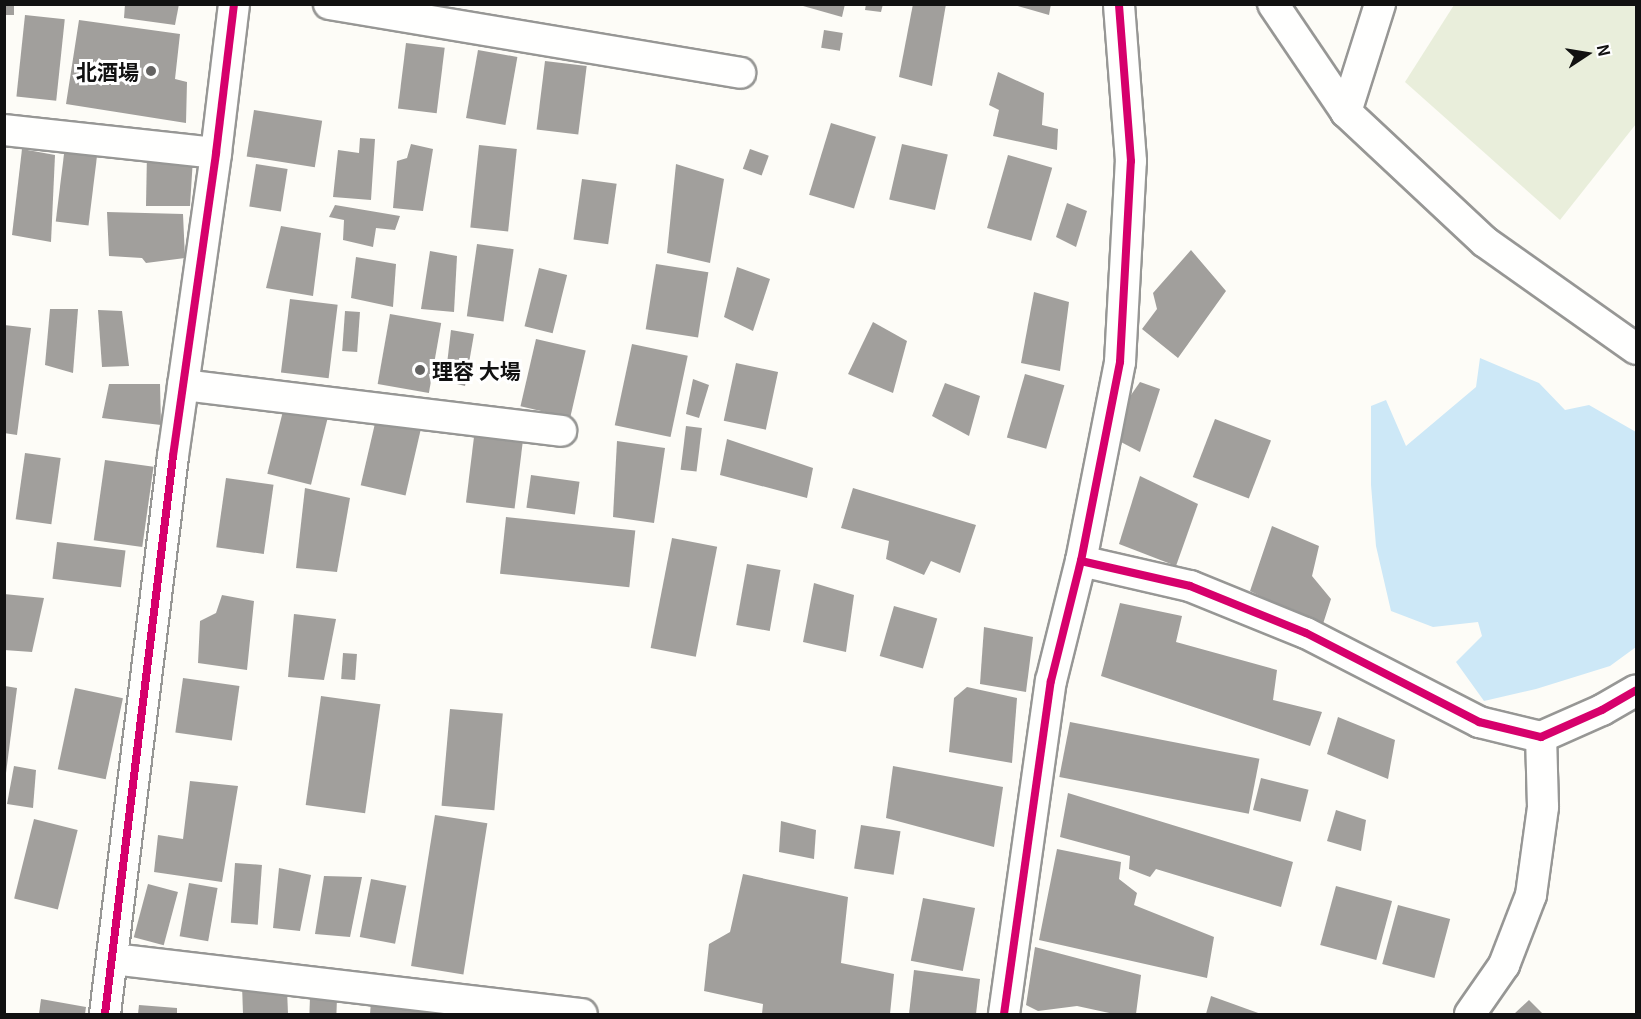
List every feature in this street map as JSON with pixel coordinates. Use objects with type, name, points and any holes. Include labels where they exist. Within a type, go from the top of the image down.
[{"type":"street","points":[[105,1014],[183,385],[216,153],[234,4]]},
{"type":"street","points":[[329,4],[740,73]]},
{"type":"street","points":[[1004,1014],[1051,681],[1081,561],[1120,362],[1131,161],[1119,4]]},
{"type":"street","points":[[1273,4],[1295,19],[1346,112],[1485,242],[1636,349]]},
{"type":"street","points":[[1346,112],[1380,4]]},
{"type":"street","points":[[4,130],[216,153]]},
{"type":"street","points":[[183,385],[561,432]]},
{"type":"street","points":[[1081,561],[1190,586],[1306,633],[1479,722],[1541,737],[1602,710],[1636,690]]},
{"type":"street","points":[[1470,1014],[1503,965],[1532,895],[1543,807],[1541,737]]},
{"type":"street","points":[[113,959],[582,1014]]},
{"type":"green space","points":[[1454,5],[1636,5],[1636,124],[1560,220],[1405,82]]},
{"type":"water","points":[[1480,358],[1539,383],[1565,410],[1589,405],[1636,432],[1636,647],[1610,666],[1536,689],[1484,701],[1456,662],[1482,636],[1478,622],[1433,627],[1391,611],[1376,546],[1371,485],[1371,406],[1386,400],[1406,446],[1476,387]]},
{"type":"building","points":[[4,4],[14,4],[14,15],[4,15]]},
{"type":"building","points":[[125,4],[179,4],[175,25],[124,18]]},
{"type":"building","points":[[796,4],[845,4],[842,17]]},
{"type":"building","points":[[866,4],[883,4],[881,12],[865,10]]},
{"type":"building","points":[[913,4],[946,4],[932,86],[899,77]]},
{"type":"building","points":[[1011,4],[1051,4],[1049,15]]},
{"type":"building","points":[[25,15],[65,19],[56,101],[16,97]]},
{"type":"building","points":[[79,20],[180,34],[175,79],[187,82],[186,123],[66,104]]},
{"type":"building","points":[[824,30],[843,33],[840,51],[821,48]]},
{"type":"building","points":[[406,43],[445,48],[437,113],[398,109]]},
{"type":"building","points":[[478,50],[517,57],[505,125],[466,118]]},
{"type":"building","points":[[545,61],[587,66],[578,135],[537,129]]},
{"type":"building","points":[[998,72],[1044,93],[1042,125],[1058,129],[1057,150],[993,136],[999,110],[989,105]]},
{"type":"building","points":[[254,110],[322,121],[315,167],[247,156]]},
{"type":"building","points":[[831,123],[876,137],[854,208],[809,195]]},
{"type":"building","points":[[360,138],[375,139],[371,200],[333,197],[338,150],[359,153]]},
{"type":"building","points":[[411,144],[433,149],[423,211],[393,208],[397,161],[407,158]]},
{"type":"building","points":[[902,144],[948,155],[935,210],[889,200]]},
{"type":"building","points":[[479,145],[517,149],[508,232],[470,228]]},
{"type":"building","points":[[65,146],[98,150],[88,225],[56,221]]},
{"type":"building","points":[[22,149],[55,155],[51,242],[12,235]]},
{"type":"building","points":[[750,149],[769,156],[762,176],[743,169]]},
{"type":"building","points":[[147,152],[193,158],[190,206],[146,206]]},
{"type":"building","points":[[1008,155],[1052,168],[1031,241],[987,228]]},
{"type":"building","points":[[256,164],[288,169],[281,211],[249,206]]},
{"type":"building","points":[[676,164],[724,179],[710,263],[667,253]]},
{"type":"building","points":[[582,179],[617,184],[608,244],[574,239]]},
{"type":"building","points":[[1067,203],[1087,211],[1076,247],[1056,237]]},
{"type":"building","points":[[335,205],[400,216],[395,230],[376,228],[373,247],[343,240],[344,220],[329,217]]},
{"type":"building","points":[[107,212],[183,214],[185,258],[146,263],[142,258],[109,256]]},
{"type":"building","points":[[281,226],[321,233],[313,296],[266,288]]},
{"type":"building","points":[[477,244],[514,249],[503,321],[467,316]]},
{"type":"building","points":[[1191,250],[1226,291],[1178,358],[1142,329],[1157,309],[1153,293]]},
{"type":"building","points":[[430,251],[457,256],[454,312],[421,309]]},
{"type":"building","points":[[356,257],[396,264],[393,307],[351,298]]},
{"type":"building","points":[[656,264],[708,272],[698,337],[646,329]]},
{"type":"building","points":[[737,267],[770,279],[753,331],[724,317]]},
{"type":"building","points":[[539,268],[567,275],[553,333],[524,326]]},
{"type":"building","points":[[1034,292],[1069,302],[1060,371],[1021,363]]},
{"type":"building","points":[[290,299],[338,305],[329,378],[281,372]]},
{"type":"building","points":[[50,309],[78,309],[73,373],[45,365]]},
{"type":"building","points":[[98,310],[122,311],[129,366],[102,367]]},
{"type":"building","points":[[345,311],[360,312],[357,352],[342,351]]},
{"type":"building","points":[[390,314],[441,323],[429,393],[378,384]]},
{"type":"building","points":[[873,322],[907,341],[893,393],[848,374]]},
{"type":"building","points":[[4,325],[31,328],[17,435],[4,433]]},
{"type":"building","points":[[451,330],[474,334],[465,386],[445,381]]},
{"type":"building","points":[[536,339],[586,350],[570,418],[520,406]]},
{"type":"building","points":[[632,344],[688,356],[670,437],[615,425]]},
{"type":"building","points":[[736,363],[778,372],[766,430],[724,421]]},
{"type":"building","points":[[1025,374],[1064,385],[1046,449],[1007,437]]},
{"type":"building","points":[[693,379],[709,385],[699,418],[686,414]]},
{"type":"building","points":[[1140,382],[1160,389],[1140,452],[1119,441],[1124,405]]},
{"type":"building","points":[[945,383],[980,396],[969,436],[932,416]]},
{"type":"building","points":[[109,384],[160,384],[161,425],[102,418]]},
{"type":"building","points":[[285,403],[329,414],[311,485],[267,474]]},
{"type":"building","points":[[376,419],[421,429],[406,496],[361,485]]},
{"type":"building","points":[[1215,419],[1271,441],[1249,498],[1193,477]]},
{"type":"building","points":[[686,426],[702,428],[697,472],[681,470]]},
{"type":"building","points":[[474,437],[523,443],[515,508],[466,503]]},
{"type":"building","points":[[727,439],[813,468],[807,498],[720,475]]},
{"type":"building","points":[[617,441],[665,448],[654,523],[613,517]]},
{"type":"building","points":[[25,453],[61,458],[51,524],[16,519]]},
{"type":"building","points":[[105,460],[154,467],[142,547],[94,540]]},
{"type":"building","points":[[531,475],[580,482],[575,514],[526,508]]},
{"type":"building","points":[[1140,476],[1198,504],[1176,566],[1119,544]]},
{"type":"building","points":[[226,478],[274,485],[264,554],[216,547]]},
{"type":"building","points":[[305,488],[350,498],[337,572],[296,568]]},
{"type":"building","points":[[853,488],[976,525],[960,573],[931,561],[924,575],[886,559],[889,541],[841,528]]},
{"type":"building","points":[[506,517],[635,531],[629,587],[500,574]]},
{"type":"building","points":[[1272,526],[1319,546],[1312,576],[1331,599],[1322,627],[1250,591]]},
{"type":"building","points":[[672,538],[717,547],[696,657],[651,648]]},
{"type":"building","points":[[57,542],[125,550],[121,587],[52,579]]},
{"type":"building","points":[[747,564],[780,570],[770,631],[736,625]]},
{"type":"building","points":[[814,583],[854,595],[846,652],[803,642]]},
{"type":"building","points":[[4,594],[44,598],[32,652],[4,650]]},
{"type":"building","points":[[222,595],[254,601],[247,670],[198,663],[200,621],[216,613]]},
{"type":"building","points":[[1120,603],[1182,616],[1176,642],[1277,670],[1273,700],[1322,712],[1310,746],[1101,676]]},
{"type":"building","points":[[894,606],[937,618],[923,668],[880,656]]},
{"type":"building","points":[[294,614],[336,619],[324,680],[288,677]]},
{"type":"building","points":[[984,627],[1033,637],[1026,692],[980,684]]},
{"type":"building","points":[[343,653],[357,654],[355,680],[341,679]]},
{"type":"building","points":[[183,678],[239,686],[232,740],[175,732]]},
{"type":"building","points":[[5,686],[17,688],[6,773],[5,773]]},
{"type":"building","points":[[967,687],[1017,698],[1012,763],[949,752],[954,698]]},
{"type":"building","points":[[75,688],[123,698],[106,779],[58,769]]},
{"type":"building","points":[[321,696],[380,704],[365,813],[306,805]]},
{"type":"building","points":[[450,709],[503,714],[494,810],[442,806]]},
{"type":"building","points":[[1338,717],[1395,740],[1388,779],[1327,754]]},
{"type":"building","points":[[1070,722],[1259,759],[1249,814],[1059,777]]},
{"type":"building","points":[[14,766],[36,770],[33,808],[7,804]]},
{"type":"building","points":[[893,766],[1003,787],[994,847],[886,818]]},
{"type":"building","points":[[1261,778],[1309,790],[1301,822],[1253,810]]},
{"type":"building","points":[[190,781],[238,786],[222,882],[154,872],[158,835],[183,839]]},
{"type":"building","points":[[1068,793],[1293,862],[1281,907],[1156,869],[1150,877],[1129,869],[1130,856],[1060,837]]},
{"type":"building","points":[[1336,810],[1366,820],[1361,851],[1327,841]]},
{"type":"building","points":[[435,815],[487,823],[463,974],[411,966]]},
{"type":"building","points":[[34,819],[78,830],[58,909],[14,899]]},
{"type":"building","points":[[781,821],[816,830],[814,859],[779,852]]},
{"type":"building","points":[[861,825],[901,831],[894,875],[854,868]]},
{"type":"building","points":[[1057,849],[1121,862],[1119,879],[1137,893],[1134,905],[1214,937],[1207,978],[1039,940]]},
{"type":"building","points":[[235,863],[262,865],[258,925],[231,923]]},
{"type":"building","points":[[279,868],[311,875],[300,931],[273,928]]},
{"type":"building","points":[[743,874],[848,897],[841,963],[894,974],[890,1014],[762,1014],[763,1004],[704,991],[709,944],[730,932]]},
{"type":"building","points":[[324,876],[362,877],[350,937],[315,934]]},
{"type":"building","points":[[371,879],[406,886],[395,944],[360,937]]},
{"type":"building","points":[[189,883],[218,888],[208,941],[180,936]]},
{"type":"building","points":[[148,884],[178,892],[164,945],[134,937]]},
{"type":"building","points":[[1336,886],[1392,901],[1376,960],[1320,945]]},
{"type":"building","points":[[923,898],[975,908],[963,971],[911,961]]},
{"type":"building","points":[[1398,905],[1450,919],[1434,978],[1382,964]]},
{"type":"building","points":[[1035,947],[1141,975],[1136,1014],[1114,1014],[1077,1006],[1038,1011],[1026,1005]]},
{"type":"building","points":[[914,970],[980,979],[976,1014],[909,1014]]},
{"type":"building","points":[[242,985],[287,989],[288,1014],[243,1014]]},
{"type":"building","points":[[1211,996],[1261,1014],[1206,1014]]},
{"type":"building","points":[[310,997],[337,998],[336,1014],[309,1014]]},
{"type":"building","points":[[41,999],[86,1007],[85,1014],[39,1014]]},
{"type":"building","points":[[1529,1000],[1543,1014],[1514,1014]]},
{"type":"building","points":[[371,1002],[428,1006],[428,1014],[370,1014]]},
{"type":"building","points":[[139,1005],[177,1008],[177,1014],[138,1014]]},
{"type":"cycle path","points":[[105,1014],[173,456],[216,153],[234,4]]},
{"type":"cycle path","points":[[1004,1014],[1051,681],[1081,561],[1120,362],[1131,161],[1119,4]]},
{"type":"cycle path","points":[[1081,561],[1190,586],[1306,633],[1479,722],[1541,737],[1602,710],[1636,690]]},
{"type":"place","name":"北酒場","points":[[151,71]]},
{"type":"place","name":"理容 大場","points":[[420,370]]}]
